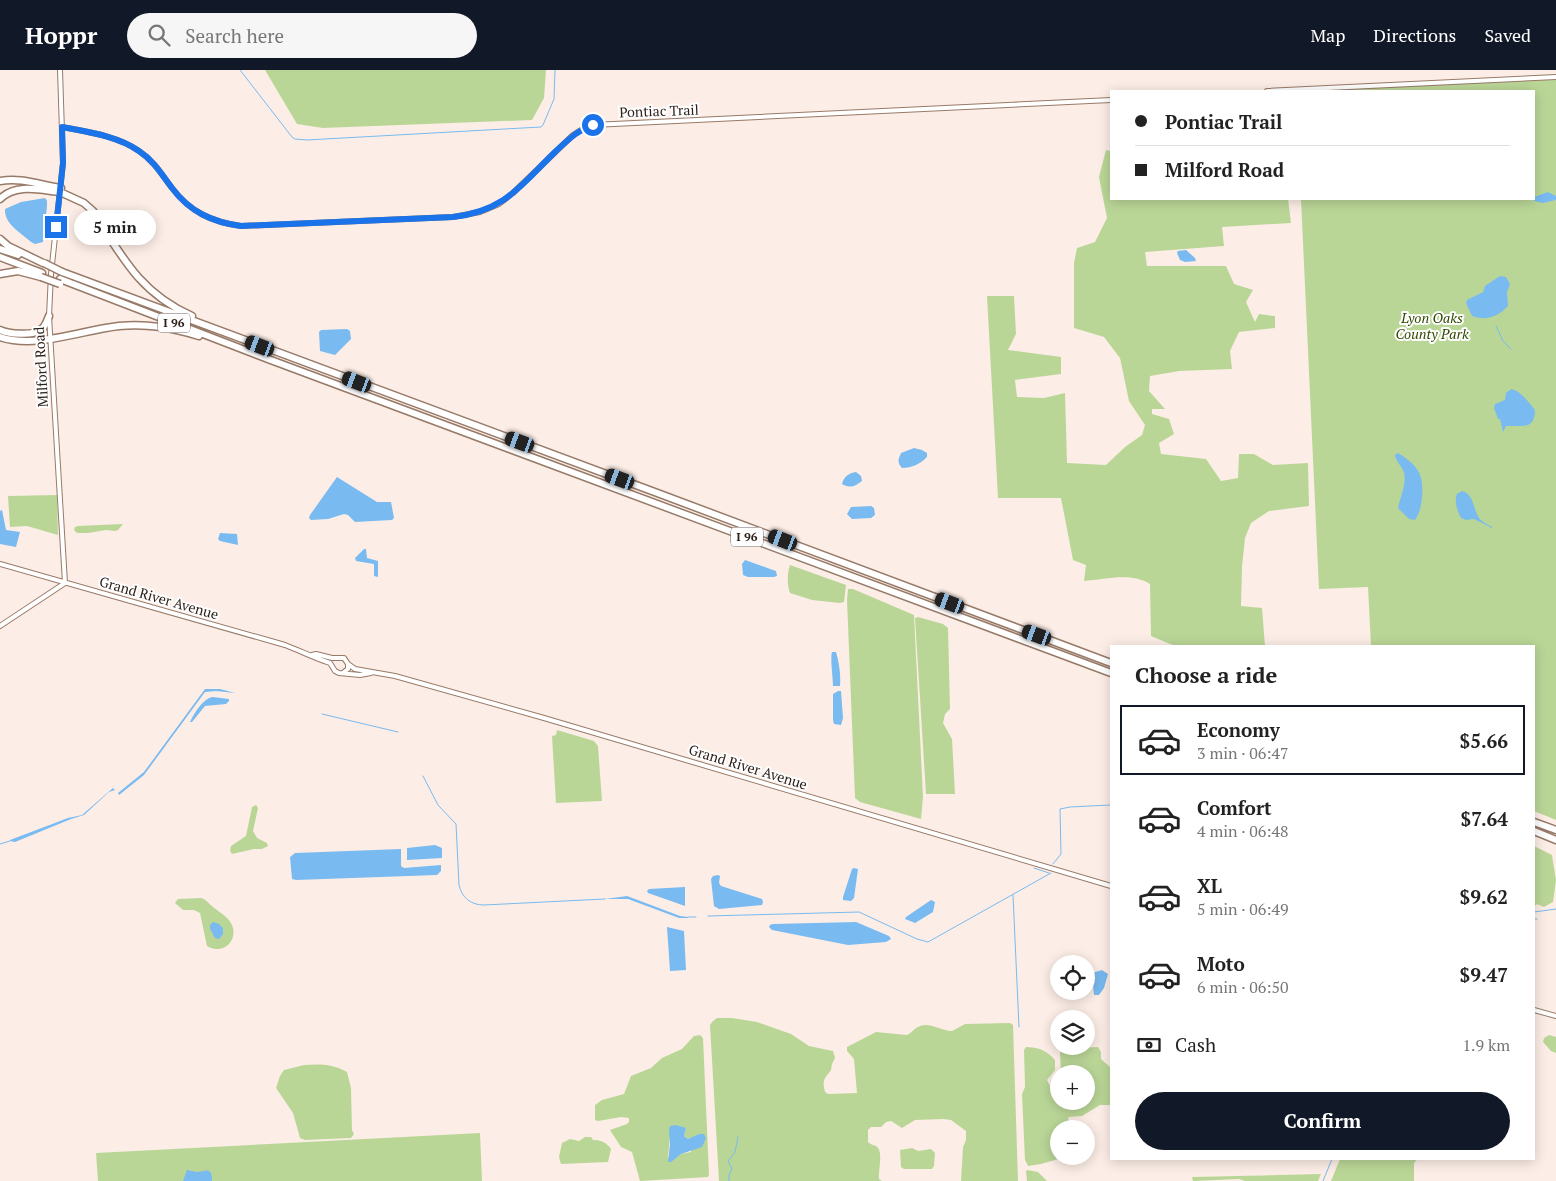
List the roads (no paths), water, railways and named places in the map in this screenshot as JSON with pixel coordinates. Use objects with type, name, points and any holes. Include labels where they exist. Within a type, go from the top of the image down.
[{"type":"highway","points":[[0,181],[25,180],[60,191],[84,203],[93,211],[132,271],[154,294],[184,312],[250,342]]},
{"type":"highway","points":[[0,199],[10,191],[20,189],[60,191]]},
{"type":"highway","points":[[0,240],[8,246],[44,263]]},
{"type":"highway","name":"I 96","points":[[0,249],[44,263],[62,272],[1110,664]]},
{"type":"highway","name":"I 96","points":[[0,257],[60,282],[100,295],[1110,674]]},
{"type":"highway","points":[[0,274],[18,271],[42,275]]},
{"type":"highway","points":[[0,330],[16,334],[36,332],[43,329],[49,316]]},
{"type":"highway","points":[[0,337],[16,340],[50,339],[112,327],[153,325],[180,330],[248,351]]},
{"type":"highway","points":[[1535,822],[1556,830]]},
{"type":"highway","points":[[1535,831],[1556,840]]},
{"type":"main road","name":"Milford Road","points":[[60,70],[63,151],[51,274],[49,316],[65,582]]},
{"type":"main road","points":[[1288,90],[1556,77]]},
{"type":"main road","name":"Pontiac Trail","points":[[62,127],[129,144],[153,162],[176,194],[191,208],[212,220],[241,226],[453,217],[480,212],[492,208],[506,199],[573,135],[593,125],[1110,100]]},
{"type":"main road","name":"Grand River Avenue","points":[[0,564],[275,642],[312,655],[337,658]]},
{"type":"main road","points":[[0,626],[65,582]]},
{"type":"main road","name":"Grand River Avenue","points":[[312,655],[313,658],[330,663],[333,666]]},
{"type":"main road","points":[[337,658],[344,658],[348,664],[348,668],[344,672],[337,672],[333,666],[337,658]]},
{"type":"main road","name":"Grand River Avenue","points":[[348,664],[355,670],[396,676],[544,718],[1110,886]]},
{"type":"main road","name":"Grand River Avenue","points":[[344,672],[360,675],[378,673]]},
{"type":"main road","points":[[1535,1010],[1556,1016]]},
{"type":"water","points":[[1548,192],[1556,196],[1556,200],[1543,203],[1534,201],[1535,197]]},
{"type":"water","points":[[45,198],[47,206],[43,242],[35,244],[10,224],[5,214],[5,209],[21,202]]},
{"type":"water","points":[[1186,250],[1196,261],[1185,262],[1180,260],[1178,251]]},
{"type":"water","points":[[1500,276],[1506,277],[1510,284],[1507,292],[1508,306],[1492,317],[1472,316],[1466,303],[1467,300],[1483,292],[1485,286]]},
{"type":"water","points":[[347,329],[350,331],[351,339],[335,355],[320,351],[319,332],[321,330]]},
{"type":"water","points":[[1511,389],[1521,394],[1535,410],[1534,417],[1533,421],[1526,426],[1506,426],[1503,432],[1500,419],[1498,419],[1494,408],[1495,404],[1505,400],[1506,393]]},
{"type":"water","points":[[914,448],[927,453],[927,457],[916,465],[902,468],[899,464],[901,453]]},
{"type":"water","points":[[1398,453],[1415,466],[1421,476],[1421,507],[1415,520],[1409,519],[1398,508],[1405,477],[1395,455]]},
{"type":"water","points":[[856,472],[861,476],[862,481],[853,486],[842,484],[847,475]]},
{"type":"water","points":[[337,477],[377,502],[391,502],[394,518],[392,520],[355,522],[348,515],[344,514],[328,519],[311,520],[309,518],[310,515]]},
{"type":"water","points":[[1462,491],[1471,498],[1479,518],[1492,527],[1492,529],[1474,519],[1466,520],[1461,518],[1456,500],[1457,494]]},
{"type":"water","points":[[871,506],[874,508],[875,515],[871,518],[852,519],[847,514],[851,507]]},
{"type":"water","points":[[2,510],[6,530],[20,532],[16,547],[0,544],[0,511]]},
{"type":"water","points":[[220,533],[237,534],[238,545],[220,541],[218,539]]},
{"type":"water","points":[[366,549],[367,558],[378,561],[378,577],[374,576],[374,564],[356,561],[355,558]]},
{"type":"water","points":[[745,560],[776,571],[777,576],[748,577],[743,575],[742,564]]},
{"type":"water","points":[[832,652],[836,652],[837,656],[840,686],[833,686]]},
{"type":"water","points":[[205,689],[220,689],[235,693],[205,692],[144,775],[119,795],[118,793],[144,772]]},
{"type":"water","points":[[841,691],[843,718],[841,725],[834,724],[833,720],[833,694]]},
{"type":"water","points":[[213,697],[229,699],[229,701],[226,704],[205,706],[190,722],[202,703]]},
{"type":"water","points":[[113,788],[115,790],[109,792],[84,815],[15,842],[10,841],[68,818],[82,815]]},
{"type":"water","points":[[435,845],[442,848],[442,858],[407,860],[407,848]]},
{"type":"water","points":[[401,849],[401,866],[404,868],[441,865],[441,871],[437,875],[292,879],[290,857],[295,853]]},
{"type":"water","points":[[852,869],[858,869],[854,898],[851,901],[843,900]]},
{"type":"water","points":[[713,876],[720,876],[719,883],[721,886],[762,899],[762,905],[719,909],[714,906],[711,879]]},
{"type":"water","points":[[685,887],[685,906],[647,891],[649,889]]},
{"type":"water","points":[[627,896],[688,918],[679,918],[628,899],[605,899]]},
{"type":"water","points":[[931,900],[935,902],[933,912],[915,923],[905,919],[906,917]]},
{"type":"water","points":[[213,922],[223,928],[223,934],[219,939],[215,938],[210,929],[210,925]]},
{"type":"water","points":[[856,922],[889,936],[891,939],[886,942],[848,945],[772,930],[769,927],[773,924]]},
{"type":"water","points":[[667,927],[684,931],[686,970],[670,971]]},
{"type":"water","points":[[1102,970],[1108,974],[1104,988],[1099,995],[1095,995],[1095,972]]},
{"type":"water","points":[[676,1125],[686,1128],[684,1136],[688,1139],[699,1134],[704,1134],[706,1138],[702,1147],[681,1154],[671,1162],[668,1162],[670,1126]]},
{"type":"water","points":[[187,1170],[197,1172],[208,1170],[211,1173],[212,1181],[183,1181]]},
{"type":"waterway","points":[[240,70],[292,137],[307,140],[541,127],[554,99],[555,70]]},
{"type":"waterway","points":[[1496,326],[1503,341],[1511,349]]},
{"type":"waterway","points":[[322,714],[398,732]]},
{"type":"waterway","points":[[423,776],[438,805],[456,824],[459,885],[462,894],[468,900],[475,904],[484,905],[605,899]]},
{"type":"waterway","points":[[1053,864],[1061,854],[1060,809],[1110,805]]},
{"type":"waterway","points":[[0,844],[10,841]]},
{"type":"waterway","points":[[1034,868],[1049,873]]},
{"type":"waterway","points":[[708,916],[859,912],[917,939],[928,942],[1051,873]]},
{"type":"waterway","points":[[1013,895],[1019,1027]]},
{"type":"waterway","points":[[1535,912],[1556,909]]},
{"type":"waterway","points":[[688,917],[696,917]]},
{"type":"waterway","points":[[729,1181],[732,1169],[728,1161],[735,1152],[738,1137]]},
{"type":"waterway","points":[[1323,1181],[1332,1160]]},
{"type":"park label","name":"Lyon Oaks County Park","points":[[1432,326]]}]
